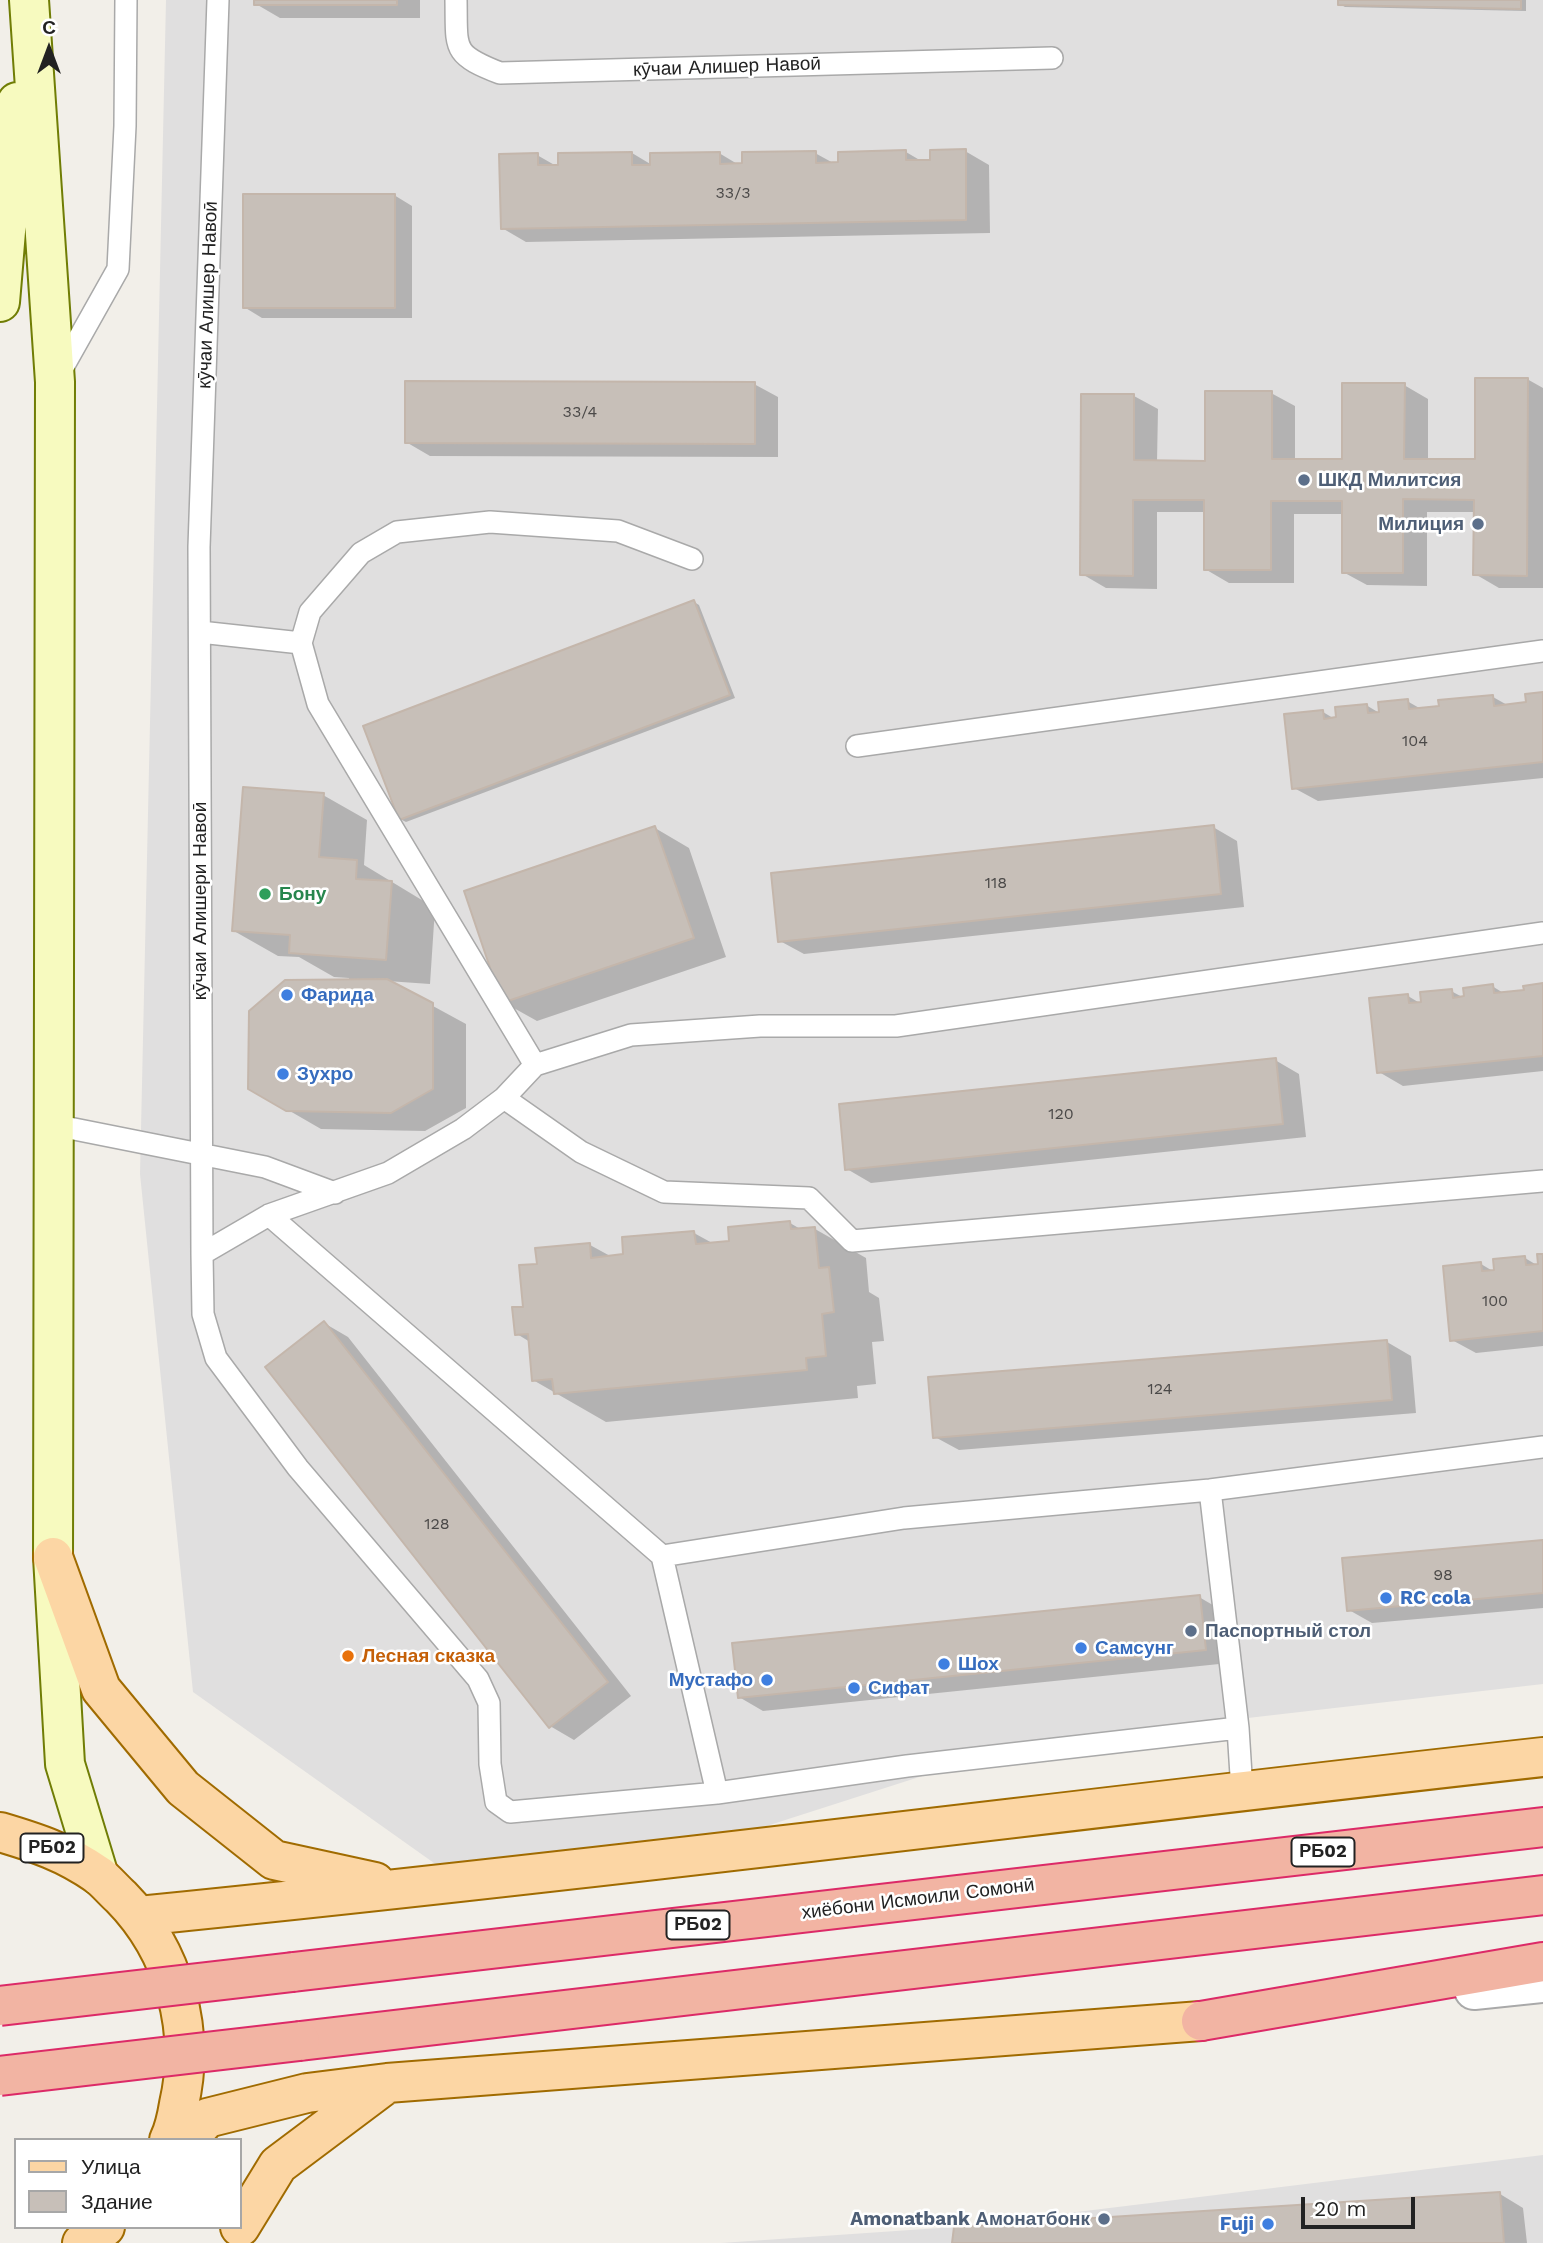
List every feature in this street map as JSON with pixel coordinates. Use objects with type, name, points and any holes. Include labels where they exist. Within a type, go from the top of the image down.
[{"type":"highway","name":"хиёбони Исмоили Сомонӣ","points":[[0,2006],[1543,1827]]},
{"type":"highway","points":[[0,2076],[1543,1895]]},
{"type":"highway","points":[[1201,2021],[1543,1962]]},
{"type":"main road","points":[[0,302],[27,0]]},
{"type":"main road","points":[[27,0],[55,382],[53,1557],[65,1764],[99,1876]]},
{"type":"main road","points":[[53,1557],[101,1689],[183,1788],[274,1860],[408,1889]]},
{"type":"main road","points":[[139,1916],[408,1889],[1543,1757]]},
{"type":"main road","name":"РБ02","points":[[0,1832],[51,1847],[99,1876],[139,1916],[168,1965],[184,2019],[186,2075],[170,2138]]},
{"type":"main road","points":[[189,2138],[207,2118],[307,2093],[387,2084],[1201,2021]]},
{"type":"main road","points":[[242,2224],[278,2165],[387,2084]]},
{"type":"main road","points":[[82,2243],[104,2229]]},
{"type":"street","points":[[1201,2021],[1543,1983]]},
{"type":"lane","points":[[55,382],[118,269],[125,126],[126,0]]},
{"type":"lane","name":"кӯчаи Алишер Навоӣ","points":[[199,548],[218,0]]},
{"type":"lane","name":"кӯчаи Алишер Навоӣ","points":[[456,0],[457,44],[471,62],[500,74],[1052,58]]},
{"type":"lane","points":[[535,1065],[318,704],[302,643],[310,612],[361,553],[397,532],[490,522],[618,530],[692,559]]},
{"type":"lane","name":"кӯчаи Алишери Навоӣ","points":[[199,548],[203,1314],[216,1358],[298,1468],[478,1679],[489,1703],[490,1764],[496,1802],[510,1812],[718,1793]]},
{"type":"lane","points":[[200,632],[302,643]]},
{"type":"lane","points":[[857,746],[1543,651]]},
{"type":"lane","points":[[202,1254],[269,1215],[388,1173],[463,1129],[504,1098],[535,1065],[632,1035],[760,1026],[896,1026],[1543,933]]},
{"type":"lane","points":[[504,1098],[581,1152],[664,1192],[809,1198],[852,1241],[1543,1181]]},
{"type":"lane","points":[[54,1125],[265,1167],[335,1193]]},
{"type":"lane","points":[[269,1215],[662,1556],[718,1793],[907,1766],[1238,1728]]},
{"type":"lane","points":[[662,1556],[904,1518],[1210,1490],[1543,1447]]},
{"type":"lane","points":[[1210,1490],[1238,1728],[1242,1791]]},
{"type":"shaded area","points":[[166,0],[1543,0],[1543,1684],[1022,1744],[723,1840],[441,1868],[193,1692],[140,1174]]},
{"type":"shaded area","points":[[1543,2155],[1543,2243],[721,2243],[954,2227]]},
{"type":"building","points":[[254,0],[397,0],[397,5],[254,5]]},
{"type":"building","points":[[1338,0],[1521,0],[1521,9],[1338,5]]},
{"type":"building","points":[[966,149],[966,220],[501,229],[499,154],[538,153],[538,165],[558,165],[558,153],[632,152],[632,165],[650,165],[650,153],[720,152],[720,164],[742,163],[742,152],[816,151],[816,163],[838,162],[838,152],[906,150],[906,160],[930,160],[930,150]]},
{"type":"building","points":[[243,194],[395,194],[395,308],[243,308]]},
{"type":"building","name":"ШКД Милитсия","points":[[1475,378],[1528,378],[1527,576],[1473,575],[1474,500],[1403,499],[1403,573],[1342,573],[1342,501],[1271,501],[1271,570],[1204,570],[1204,500],[1133,500],[1133,576],[1080,575],[1081,394],[1134,394],[1134,460],[1205,461],[1205,391],[1272,391],[1272,459],[1342,459],[1342,383],[1405,383],[1404,459],[1475,459]]},
{"type":"building","points":[[405,381],[755,382],[755,444],[405,443]]},
{"type":"building","points":[[694,600],[730,695],[399,820],[363,726]]},
{"type":"building","points":[[1543,692],[1543,762],[1292,789],[1284,714],[1323,710],[1324,719],[1336,717],[1335,707],[1367,704],[1368,713],[1379,712],[1378,702],[1408,699],[1409,709],[1439,706],[1438,700],[1493,695],[1494,706],[1526,702],[1525,694]]},
{"type":"building","points":[[243,787],[324,793],[319,857],[357,860],[356,879],[392,881],[386,960],[289,953],[290,935],[232,931]]},
{"type":"building","points":[[1214,825],[1221,894],[778,942],[771,873]]},
{"type":"building","points":[[655,826],[694,938],[502,1003],[464,891]]},
{"type":"building","points":[[387,979],[433,1003],[433,1089],[391,1113],[286,1111],[248,1089],[249,1011],[285,980]]},
{"type":"building","points":[[1543,983],[1543,1056],[1377,1073],[1369,998],[1408,994],[1409,1003],[1421,1002],[1420,992],[1452,989],[1453,998],[1464,996],[1463,988],[1493,984],[1494,993],[1524,990],[1523,986]]},
{"type":"building","points":[[1276,1058],[1283,1124],[845,1170],[839,1104]]},
{"type":"building","points":[[790,1221],[791,1229],[815,1227],[819,1268],[829,1267],[834,1312],[822,1314],[826,1356],[806,1358],[807,1370],[554,1394],[552,1379],[532,1381],[528,1334],[515,1335],[512,1307],[523,1307],[519,1265],[537,1264],[535,1248],[590,1243],[591,1258],[623,1254],[622,1237],[694,1231],[696,1244],[729,1241],[728,1227]]},
{"type":"building","points":[[1537,1254],[1543,1254],[1543,1331],[1450,1341],[1443,1266],[1481,1262],[1482,1271],[1494,1270],[1493,1259],[1525,1256],[1526,1265],[1538,1264]]},
{"type":"building","points":[[324,1321],[608,1682],[549,1728],[265,1367]]},
{"type":"building","points":[[1387,1340],[1392,1400],[933,1438],[928,1377]]},
{"type":"building","points":[[1543,1540],[1543,1593],[1347,1611],[1342,1558]]},
{"type":"building","points":[[1200,1595],[1206,1650],[738,1698],[732,1643]]},
{"type":"building","points":[[1500,2192],[1504,2243],[952,2243],[954,2227]]},
{"type":"place","name":"ШКД Милитсия","points":[[1304,480]]},
{"type":"place","name":"Милиция","points":[[1478,524]]},
{"type":"place","name":"Бону","points":[[265,894]]},
{"type":"place","name":"Фарида","points":[[287,995]]},
{"type":"place","name":"Зухро","points":[[283,1074]]},
{"type":"place","name":"RC cola","points":[[1386,1598]]},
{"type":"place","name":"Паспортный стол","points":[[1191,1631]]},
{"type":"place","name":"Самсунг","points":[[1081,1648]]},
{"type":"place","name":"Лесная сказка","points":[[348,1656]]},
{"type":"place","name":"Шох","points":[[944,1664]]},
{"type":"place","name":"Мустафо","points":[[767,1680]]},
{"type":"place","name":"Сифат","points":[[854,1688]]},
{"type":"place","name":"Amonatbank Амонатбонк","points":[[1104,2219]]},
{"type":"place","name":"Fuji","points":[[1268,2224]]}]
